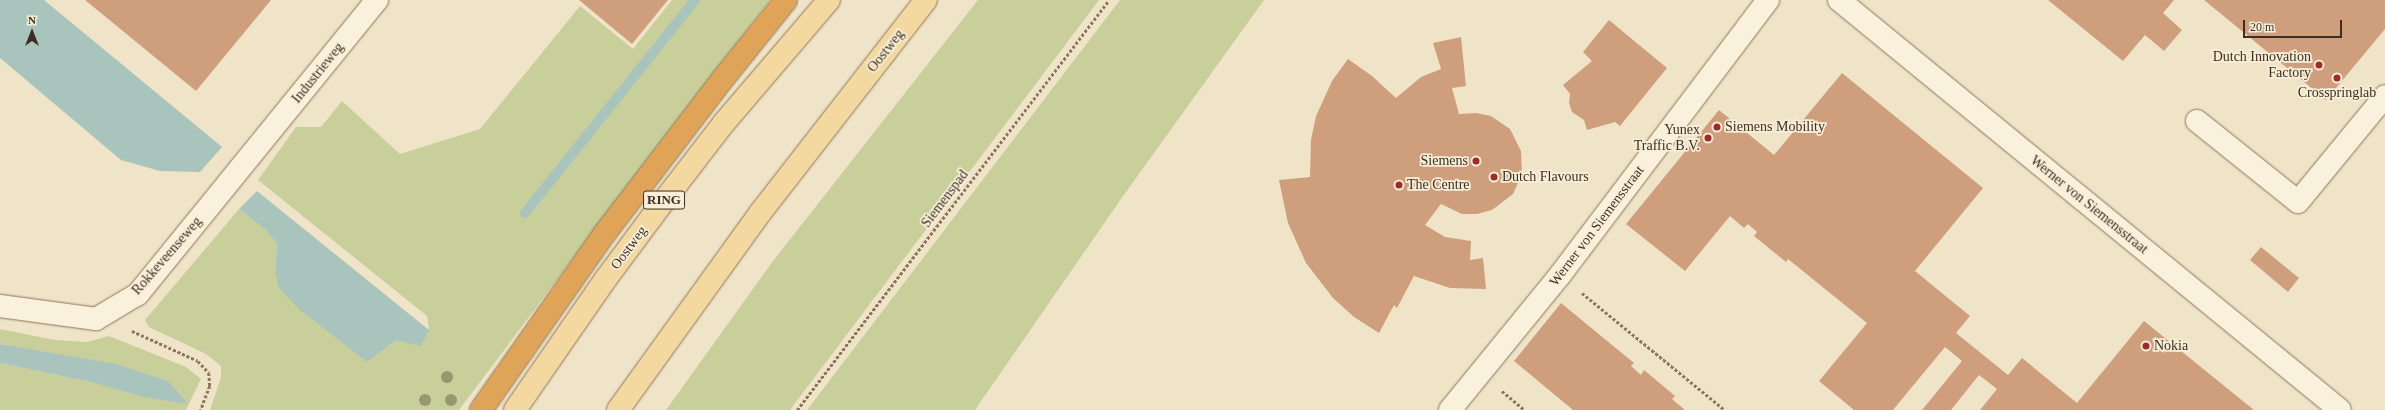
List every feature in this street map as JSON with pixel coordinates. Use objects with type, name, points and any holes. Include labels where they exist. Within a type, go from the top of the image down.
[{"type":"highway","points":[[481,410],[605,233],[722,80],[786,0]]},
{"type":"main road","name":"Oostweg","points":[[515,410],[601,286],[663,202],[728,118],[829,0]]},
{"type":"main road","name":"Oostweg","points":[[618,410],[760,212],[926,0]]},
{"type":"street","name":"Industrieweg","points":[[260,146],[377,0]]},
{"type":"street","name":"Werner von Siemensstraat","points":[[1450,410],[1560,275],[1768,0]]},
{"type":"street","name":"Werner von Siemensstraat","points":[[1839,0],[2340,410]]},
{"type":"street","points":[[2197,121],[2298,202],[2385,96]]},
{"type":"street","name":"Rokkeveenseweg","points":[[96,319],[138,294],[260,146]]},
{"type":"street","points":[[0,306],[96,319]]},
{"type":"path","name":"Siemenspad","points":[[797,410],[1109,0]]},
{"type":"path","points":[[1560,275],[1725,410]]},
{"type":"path","points":[[96,319],[134,331],[198,362],[209,373],[210,386],[201,410]]},
{"type":"green space","points":[[672,0],[770,0],[680,116],[459,410],[210,410],[221,377],[221,366],[206,354],[149,327],[145,320],[239,209],[266,230],[277,244],[275,273],[367,362],[396,339],[429,330],[427,316],[258,180],[296,127],[321,127],[342,101],[400,154],[480,129],[580,6],[633,49]]},
{"type":"green space","points":[[978,0],[1099,0],[790,410],[666,410],[773,261]]},
{"type":"green space","points":[[1120,0],[1264,0],[1121,199],[975,410],[807,410]]},
{"type":"green space","points":[[0,329],[55,340],[87,342],[109,336],[186,367],[201,379],[186,410],[0,410],[0,363],[95,383],[7,345],[0,344]]},
{"type":"water","points":[[0,0],[44,0],[222,147],[200,172],[160,171],[121,160],[0,58]]},
{"type":"water","points":[[257,191],[429,330],[421,346],[396,340],[367,362],[300,310],[279,288],[275,274],[277,244],[266,230],[239,209]]},
{"type":"water","points":[[0,344],[116,364],[168,381],[188,404],[144,397],[95,383],[0,363]]},
{"type":"building","points":[[85,0],[271,0],[196,91]]},
{"type":"building","points":[[579,0],[668,0],[632,44]]},
{"type":"building","name":"Dutch Innovation Factory","points":[[2048,0],[2174,0],[2163,13],[2182,30],[2164,51],[2145,35],[2123,61]]},
{"type":"building","name":"Dutch Innovation Factory","points":[[2204,0],[2385,0],[2385,29],[2326,100]]},
{"type":"building","points":[[1609,20],[1667,68],[1620,126],[1615,122],[1587,130],[1584,120],[1572,112],[1569,103],[1570,94],[1563,85],[1592,61],[1583,52]]},
{"type":"building","name":"The Centre","points":[[1461,37],[1466,86],[1452,88],[1459,114],[1476,113],[1491,116],[1510,129],[1521,151],[1522,174],[1513,194],[1492,210],[1477,214],[1462,214],[1441,204],[1425,225],[1445,237],[1471,241],[1470,260],[1483,258],[1486,289],[1450,288],[1414,276],[1397,308],[1394,305],[1379,333],[1354,317],[1333,298],[1306,263],[1288,223],[1279,180],[1310,177],[1311,140],[1316,116],[1332,81],[1348,59],[1372,76],[1396,98],[1421,77],[1441,69],[1433,43]]},
{"type":"building","points":[[1842,73],[1983,188],[1915,271],[1970,316],[1956,333],[2008,375],[2022,358],[2077,403],[2144,321],[2254,410],[1980,410],[1997,389],[1979,375],[1951,410],[1922,410],[1962,361],[1945,347],[1893,410],[1854,410],[1819,381],[1867,323],[1788,259],[1786,262],[1754,236],[1757,232],[1748,224],[1744,228],[1730,216],[1685,271],[1626,224],[1719,110],[1774,155]]},
{"type":"building","points":[[2261,247],[2299,278],[2288,292],[2250,260]]},
{"type":"building","points":[[1561,303],[1634,363],[1631,366],[1641,375],[1644,370],[1675,396],[1672,399],[1685,410],[1573,410],[1514,361]]},
{"type":"waterway","points":[[525,213],[695,0]]},
{"type":"place","name":"Dutch Innovation Factory","points":[[2319,65]]},
{"type":"place","name":"Crosspringlab","points":[[2337,78]]},
{"type":"place","name":"Siemens Mobility","points":[[1717,127]]},
{"type":"place","name":"Yunex Traffic B.V.","points":[[1708,138]]},
{"type":"place","name":"Siemens","points":[[1476,161]]},
{"type":"place","name":"Dutch Flavours","points":[[1494,177]]},
{"type":"place","name":"The Centre","points":[[1399,185]]},
{"type":"place","name":"Nokia","points":[[2146,346]]}]
